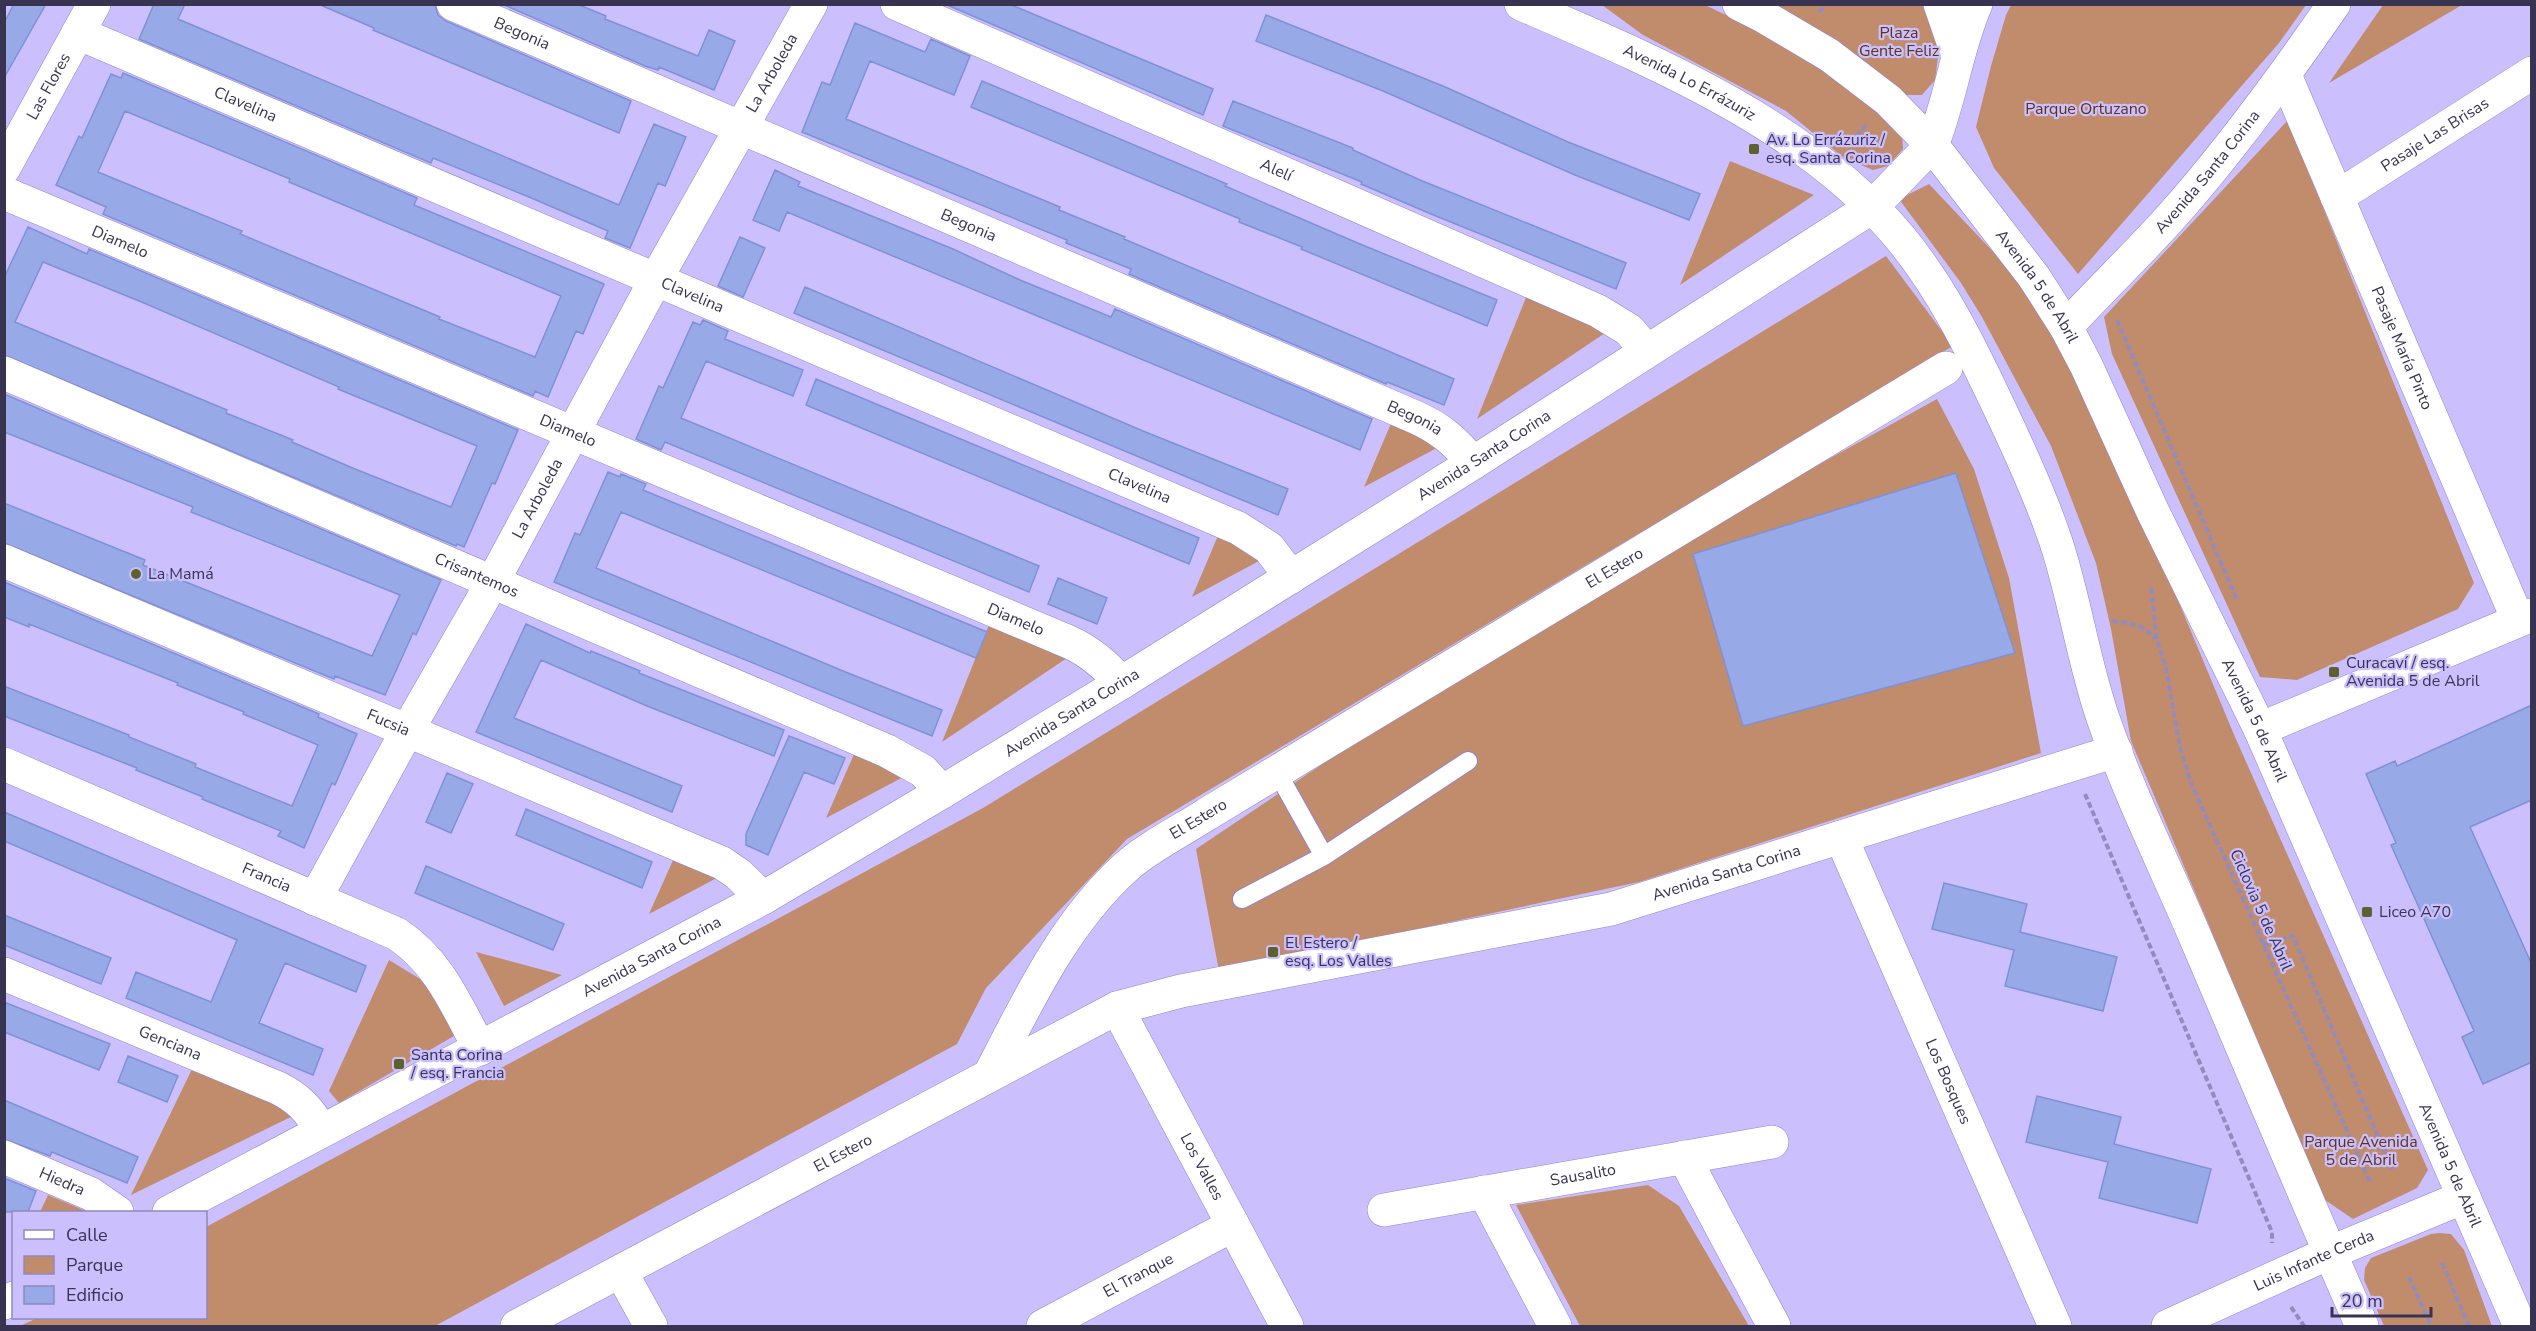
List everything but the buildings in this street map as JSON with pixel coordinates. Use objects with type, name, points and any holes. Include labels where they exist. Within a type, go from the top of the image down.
[{"type":"street","name":"Las Flores","points":[[4,168],[94,4]]},
{"type":"street","name":"Begonia","points":[[453,4],[1433,425],[1450,437],[1473,463]]},
{"type":"street","name":"La Arboleda","points":[[315,899],[407,731],[492,583],[656,279],[811,4]]},
{"type":"street","name":"Alelí","points":[[897,4],[1598,311],[1629,330],[1646,350]]},
{"type":"street","name":"Avenida Lo Errázuriz","points":[[1521,4],[1693,83],[1775,131],[1827,169],[1872,207]]},
{"type":"street","points":[[1582,4],[1601,39]]},
{"type":"street","points":[[1739,4],[1763,15],[1829,55],[1888,100],[1932,145],[1947,103],[1967,24],[1976,4]]},
{"type":"street","points":[[1940,4],[1958,56]]},
{"type":"street","name":"Avenida Santa Corina","points":[[2066,327],[2169,219],[2219,160],[2285,75],[2334,4]]},
{"type":"street","name":"Clavelina","points":[[78,33],[1238,528],[1269,548],[1291,577]]},
{"type":"street","name":"Pasaje María Pinto","points":[[2285,75],[2337,197],[2525,617]]},
{"type":"street","name":"Pasaje Las Brisas","points":[[2337,197],[2529,81]]},
{"type":"street","name":"Avenida Santa Corina","points":[[171,1211],[763,898],[942,792],[1473,463],[1872,207],[1932,145]]},
{"type":"street","name":"Avenida 5 de Abril","points":[[1932,145],[2023,263],[2066,327],[2086,365],[2153,512],[2260,729],[2520,1326]]},
{"type":"street","name":"Diamelo","points":[[4,193],[1069,642],[1086,650],[1102,662],[1121,683]]},
{"type":"street","points":[[1872,207],[1902,240],[1943,297],[1972,350],[2030,472],[2066,574],[2103,718],[2115,751],[2362,1326]]},
{"type":"street","name":"El Estero","points":[[517,1326],[990,1074],[1048,964],[1089,907],[1127,866],[1277,772],[1946,368]]},
{"type":"street","name":"Crisantemos","points":[[4,373],[906,760],[922,771],[942,792]]},
{"type":"street","name":"Fucsia","points":[[4,561],[722,863],[738,874],[763,898]]},
{"type":"street","points":[[2260,729],[2525,617]]},
{"type":"street","name":"Avenida Santa Corina","points":[[990,1074],[1118,1008],[1171,993],[1611,909],[2115,751]]},
{"type":"street","name":"Francia","points":[[4,764],[388,930],[415,946],[442,980],[480,1049]]},
{"type":"street","name":"Los Bosques","points":[[1841,837],[2055,1326]]},
{"type":"street","name":"Genciana","points":[[4,974],[278,1088],[306,1106],[321,1131]]},
{"type":"street","name":"Los Valles","points":[[1118,1008],[1287,1326]]},
{"type":"street","name":"Sausalito","points":[[1384,1210],[1772,1142]]},
{"type":"street","name":"Hiedra","points":[[4,1157],[90,1194],[116,1211]]},
{"type":"street","points":[[1684,1157],[1774,1326]]},
{"type":"street","points":[[1484,1192],[1556,1326]]},
{"type":"street","name":"Luis Infante Cerda","points":[[2168,1326],[2329,1253],[2464,1197]]},
{"type":"street","name":"El Tranque","points":[[1043,1326],[1233,1225]]},
{"type":"street","points":[[621,1272],[651,1326]]},
{"type":"lane","points":[[1242,898],[1324,856],[1468,761]]},
{"type":"lane","points":[[1277,772],[1324,856]]},
{"type":"path","name":"Ciclovia 5 de Abril","points":[[2157,640],[2166,668],[2180,747],[2191,783],[2370,1182]]},
{"type":"path","points":[[2073,764],[2272,1232],[2271,1279],[2304,1326]]},
{"type":"path","points":[[2263,945],[2293,936],[2392,1172]]},
{"type":"path","points":[[2442,1263],[2469,1326]]},
{"type":"path","points":[[2409,1277],[2431,1326]]},
{"type":"green space","name":"Parque Ortuzano","points":[[2011,4],[2306,5],[2279,43],[2078,274],[1994,168],[1976,127],[1991,66]]},
{"type":"green space","points":[[1602,5],[1705,5],[1785,43],[1878,108],[1902,135],[1903,149],[1888,166],[1873,170],[1844,158],[1786,111],[1643,35]]},
{"type":"green space","name":"Plaza Gente Feliz","points":[[1774,5],[1926,5],[1940,42],[1935,80],[1922,95],[1904,95]]},
{"type":"green space","points":[[2383,5],[2462,5],[2329,83]]},
{"type":"green space","points":[[2288,120],[2474,583],[2458,609],[2297,680],[2260,677],[2112,354],[2104,317]]},
{"type":"green space","points":[[1730,161],[1814,195],[1680,285]]},
{"type":"green space","name":"Parque Avenida 5 de Abril","points":[[1929,184],[2051,313],[2097,406],[2235,737],[2428,1170],[2417,1188],[2353,1219],[2325,1200],[2131,741],[2111,629],[2096,563],[2051,446],[1982,317],[1961,283],[1899,199]]},
{"type":"green space","points":[[1886,256],[1953,346],[1127,839],[986,988],[957,1044],[435,1326],[20,1326],[35,1319],[207,1319],[207,1226],[983,808]]},
{"type":"green space","points":[[1527,295],[1611,329],[1477,419]]},
{"type":"green space","points":[[1937,399],[1974,469],[2009,578],[2041,753],[1639,882],[1219,971],[1196,849],[1379,726],[1702,529]]},
{"type":"green space","points":[[1392,421],[1444,444],[1364,487]]},
{"type":"green space","points":[[1220,531],[1272,554],[1192,597]]},
{"type":"green space","points":[[992,617],[1076,652],[942,742]]},
{"type":"green space","points":[[855,752],[907,775],[826,818]]},
{"type":"green space","points":[[678,849],[730,871],[649,914]]},
{"type":"green space","points":[[476,952],[562,975],[504,1006]]},
{"type":"green space","points":[[389,960],[425,982],[459,1033],[339,1103],[329,1091]]},
{"type":"green space","points":[[194,1065],[297,1114],[131,1195]]},
{"type":"green space","points":[[1648,1185],[1679,1206],[1749,1326],[1580,1326],[1516,1205]]},
{"type":"green space","points":[[48,1195],[86,1211],[40,1211]]},
{"type":"green space","points":[[2431,1234],[2451,1234],[2464,1250],[2492,1326],[2384,1326],[2364,1280],[2365,1268],[2371,1258]]},
{"type":"place","name":"Av. Lo Errázuriz / esq. Santa Corina","points":[[1754,149]]},
{"type":"place","name":"La Mamá","points":[[136,574]]},
{"type":"place","name":"Curacaví / esq. Avenida 5 de Abril","points":[[2334,672]]},
{"type":"place","name":"Liceo A70","points":[[2367,912]]},
{"type":"place","name":"El Estero / esq. Los Valles","points":[[1273,952]]},
{"type":"place","name":"Santa Corina / esq. Francia","points":[[399,1064]]}]
